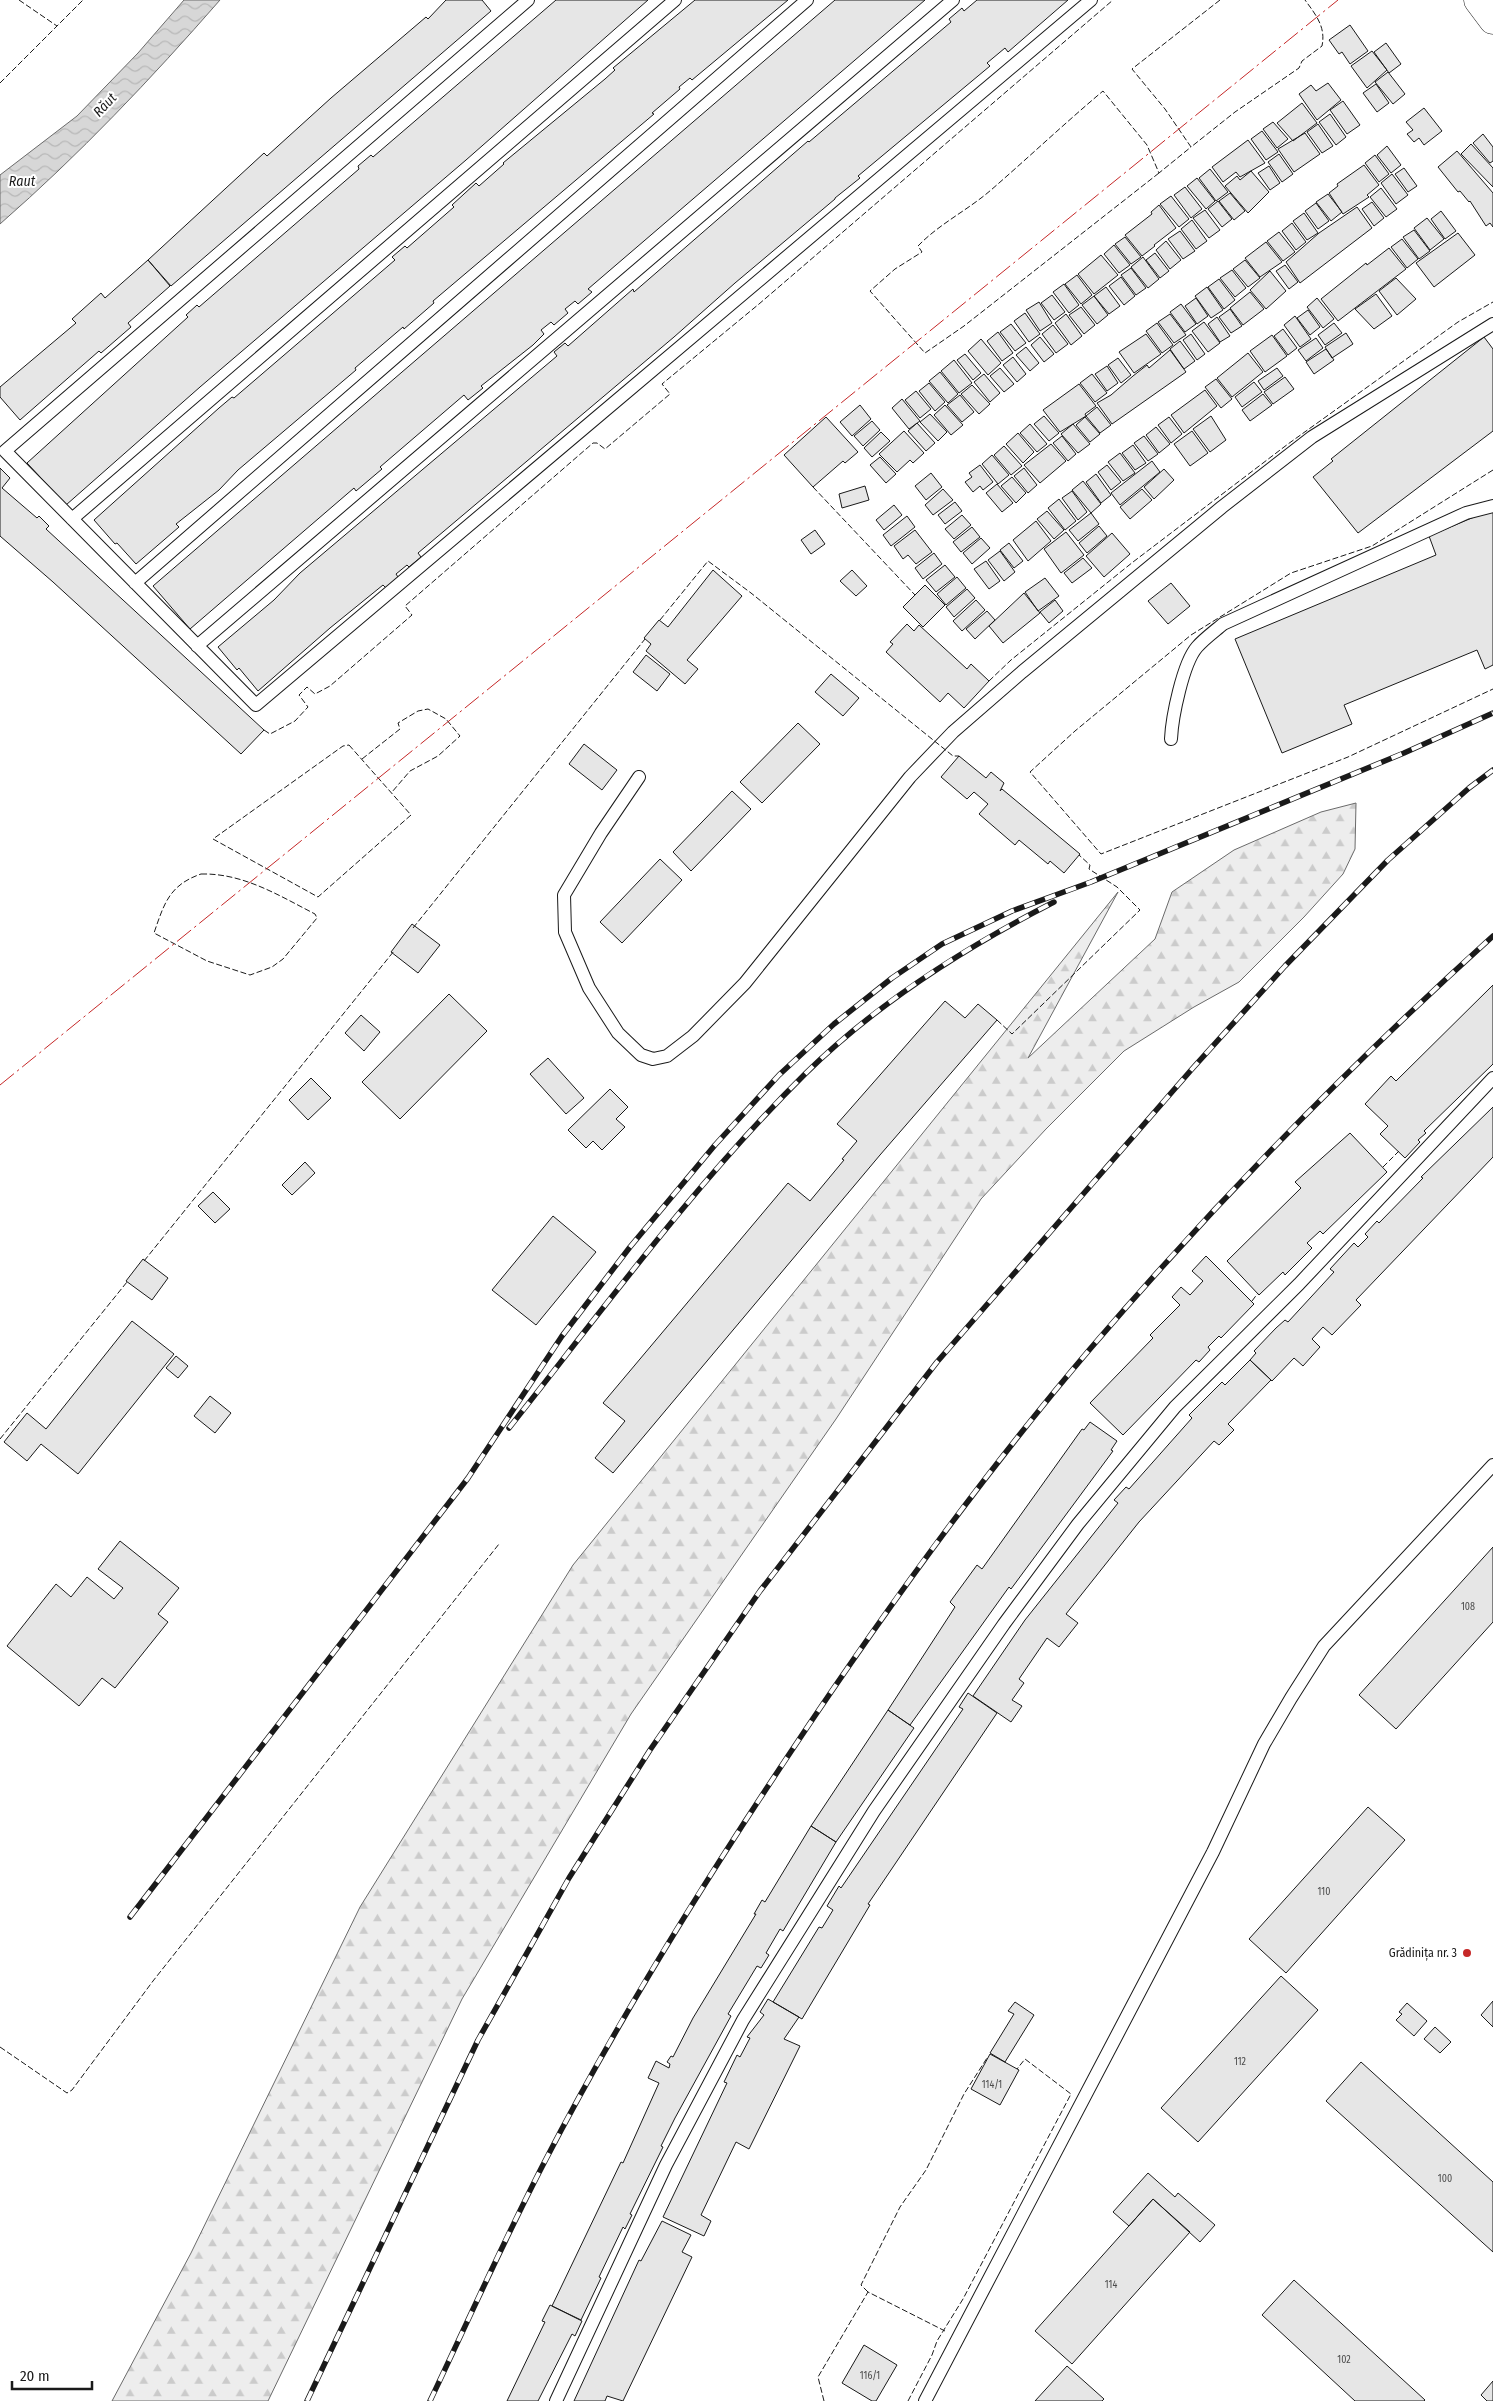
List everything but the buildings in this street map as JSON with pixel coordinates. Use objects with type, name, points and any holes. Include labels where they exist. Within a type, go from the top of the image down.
[{"type":"main road","points":[[1478,0],[1493,20]]},
{"type":"lane","points":[[528,0],[5,451],[256,705],[1091,0]]},
{"type":"lane","points":[[72,519],[675,0]]},
{"type":"lane","points":[[135,583],[807,0]]},
{"type":"lane","points":[[197,646],[953,0]]},
{"type":"lane","points":[[639,777],[601,833],[564,895],[564,932],[589,988],[618,1033],[641,1055],[654,1059],[667,1056],[693,1036],[745,983],[910,776],[953,732],[1022,672],[1214,513],[1312,438],[1493,324]]},
{"type":"lane","points":[[1171,739],[1172,715],[1196,648],[1224,624],[1466,513],[1493,506]]},
{"type":"lane","points":[[556,2401],[666,2165],[743,2020],[869,1819],[1004,1624],[1078,1524],[1174,1407],[1300,1284],[1493,1078]]},
{"type":"lane","points":[[925,2401],[1213,1852],[1264,1744],[1291,1698],[1324,1646],[1493,1465]]},
{"type":"green space","points":[[1356,803],[1355,849],[1343,874],[1304,917],[1239,982],[1194,1007],[1124,1051],[1046,1129],[981,1199],[836,1419],[631,1714],[462,1999],[268,2401],[112,2401],[191,2253],[360,1907],[573,1565],[1118,892],[1028,1058],[1155,939],[1172,892],[1234,850],[1321,812]]},
{"type":"water","name":"Raut","points":[[184,0],[220,0],[114,116],[0,224],[0,175],[77,116],[138,53]]},
{"type":"railway","points":[[130,1917],[468,1478],[562,1336],[630,1247],[715,1145],[779,1075],[834,1024],[892,978],[942,944],[1012,911],[1091,882],[1404,753],[1493,713]]},
{"type":"railway","points":[[307,2401],[478,2040],[569,1878],[650,1750],[760,1591],[937,1362],[1192,1069],[1285,966],[1388,860],[1469,788],[1493,770]]},
{"type":"railway","points":[[509,1428],[688,1202],[765,1115],[805,1074],[862,1024],[923,979],[987,938],[1054,902]]},
{"type":"railway","points":[[430,2401],[530,2191],[573,2108],[631,2005],[757,1803],[825,1701],[934,1546],[1050,1397],[1186,1241],[1285,1136],[1387,1034],[1493,936]]},
{"type":"fence","points":[[19,0],[57,26]]},
{"type":"fence","points":[[0,83],[83,0]]},
{"type":"fence","points":[[264,730],[270,734],[295,721],[308,707],[299,695],[307,687],[315,694],[330,686],[412,615],[405,606],[593,443],[597,443],[605,449],[670,394],[662,384],[759,304],[1113,0]]},
{"type":"fence","points":[[1220,0],[1132,69],[1165,109],[1191,147],[1235,112],[1299,68],[1302,61],[1322,46],[1323,33],[1321,27],[1305,0]]},
{"type":"fence","points":[[1159,173],[964,326],[925,353],[870,291],[895,269],[922,252],[918,246],[926,238],[991,190],[1103,91],[1147,145],[1159,173],[1191,147]]},
{"type":"fence","points":[[989,681],[1011,660],[1133,562],[1288,444],[1458,322],[1493,302]]},
{"type":"fence","points":[[1493,470],[1372,546],[1291,573],[1191,635],[1075,731],[1030,772],[1101,854],[1348,757],[1493,689]]},
{"type":"fence","points":[[813,487],[915,595]]},
{"type":"fence","points":[[660,620],[708,561],[751,593],[953,756],[959,756]]},
{"type":"fence","points":[[413,928],[645,639]]},
{"type":"fence","points":[[362,759],[400,729],[398,723],[418,711],[428,709],[446,719],[460,736],[438,756],[410,771],[392,792]]},
{"type":"fence","points":[[349,745],[411,815],[318,897],[213,839],[343,746],[349,745]]},
{"type":"fence","points":[[997,1020],[1012,1034],[1140,910],[1117,887],[1089,869],[1090,865],[1079,855]]},
{"type":"fence","points":[[201,874],[231,877],[260,886],[315,914],[317,918],[283,959],[272,967],[250,975],[207,961],[154,933],[169,897],[182,884],[201,874]]},
{"type":"fence","points":[[144,1261],[394,951]]},
{"type":"fence","points":[[1383,1167],[1399,1151]]},
{"type":"fence","points":[[0,1439],[127,1282]]},
{"type":"fence","points":[[1252,1301],[1258,1293]]},
{"type":"fence","points":[[0,2047],[67,2093],[72,2090],[153,1981],[499,1544]]},
{"type":"fence","points":[[868,2292],[861,2285],[900,2207],[926,2170],[964,2094],[987,2058]]},
{"type":"fence","points":[[908,2401],[932,2355],[937,2341],[963,2299],[1071,2094],[1025,2059],[1017,2069]]},
{"type":"fence","points":[[824,2401],[818,2377],[868,2292],[945,2331]]},
{"type":"power","points":[[0,1085],[1338,0]]},
{"type":"place","name":"Grădinița nr. 3","points":[[1467,1953]]},
{"type":"water label","name":"Răut","points":[[105,105]]}]
